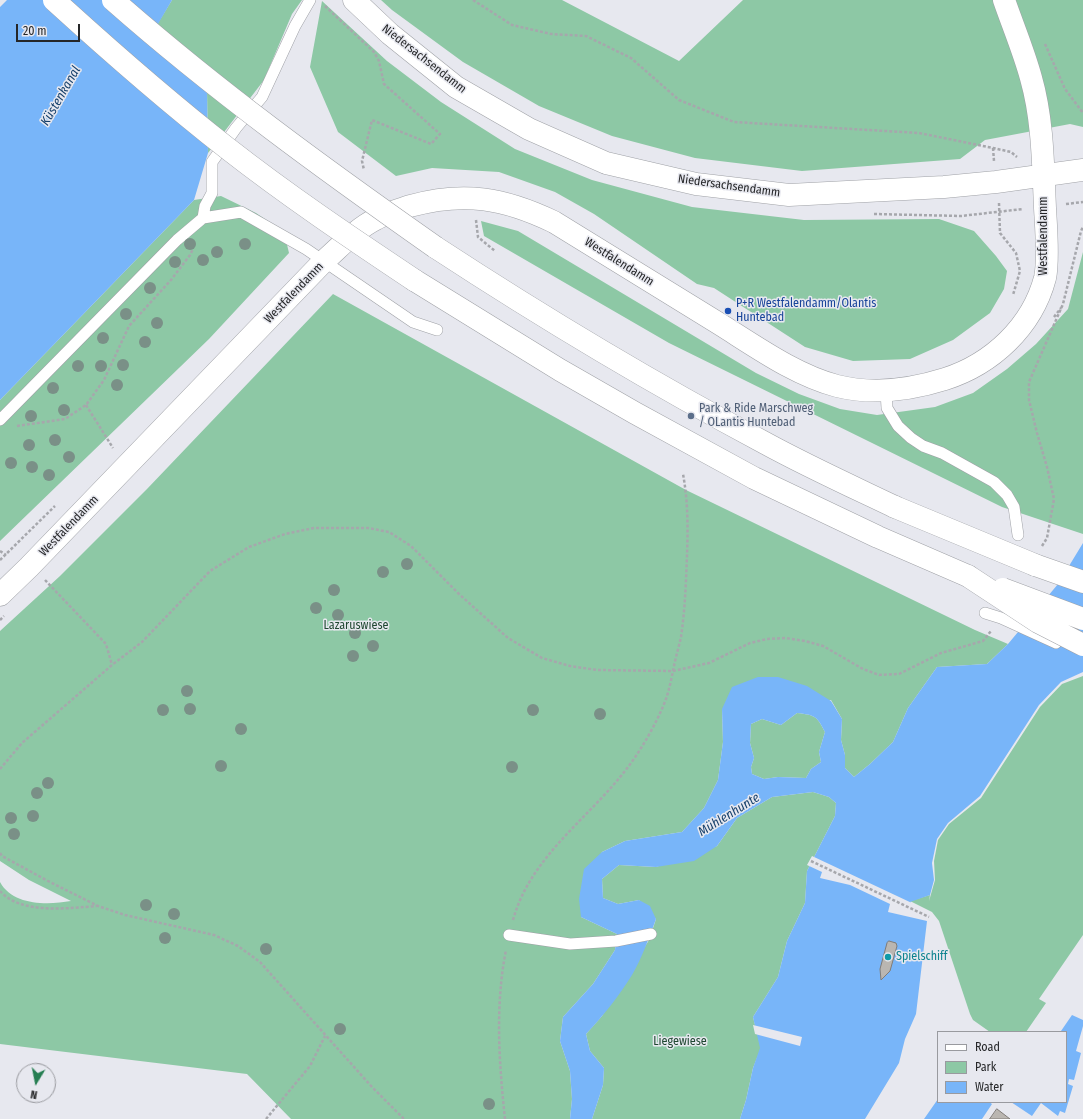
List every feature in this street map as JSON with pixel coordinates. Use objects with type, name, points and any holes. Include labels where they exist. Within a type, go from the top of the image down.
[{"type":"main road","points":[[54,0],[124,64],[227,148],[293,197],[414,280],[560,370],[635,414],[754,478],[878,537],[968,576],[1083,619]]},
{"type":"main road","points":[[113,0],[212,83],[284,139],[422,238],[500,289],[642,374],[766,444],[895,507],[1037,558],[1083,570]]},
{"type":"main road","name":"Niedersachsendamm","points":[[354,0],[384,29],[456,87],[529,129],[606,163],[696,184],[789,194],[944,187],[1083,170]]},
{"type":"main road","name":"Westfalendamm","points":[[0,595],[29,567],[324,261],[353,235],[376,219],[432,200],[453,198],[496,201],[532,212],[554,222],[763,351],[808,376],[838,386],[862,390],[909,389],[959,374],[987,359],[1012,337],[1028,316],[1045,276],[1046,222],[1037,107],[1032,79],[1004,0]]},
{"type":"main road","points":[[1037,558],[1083,582]]},
{"type":"main road","points":[[968,576],[1038,622],[1083,645]]},
{"type":"lane","points":[[203,218],[205,206],[212,193],[212,162],[236,128],[262,97],[295,26],[310,0]]},
{"type":"lane","points":[[0,420],[177,240],[203,218],[241,212],[324,261],[413,322],[437,330]]},
{"type":"lane","points":[[886,390],[887,408],[898,426],[910,438],[923,446],[942,453],[994,482],[1007,495],[1014,507],[1018,535]]},
{"type":"lane","points":[[985,613],[1001,618],[1083,655]]},
{"type":"lane","points":[[509,935],[570,944],[616,941],[651,934]]},
{"type":"path","points":[[473,0],[512,25],[551,34],[586,36],[632,58],[679,100],[734,122],[919,134],[1011,152],[1043,176]]},
{"type":"path","points":[[324,5],[374,52],[379,61],[384,84],[440,134],[431,144],[372,120],[362,161],[365,177]]},
{"type":"path","points":[[1044,41],[1065,89],[1083,113]]},
{"type":"path","points":[[1000,212],[1000,232],[1016,253],[1020,271],[1012,299]]},
{"type":"path","points":[[1037,558],[1046,538],[1054,499],[1029,400],[1029,382],[1064,304],[1083,227]]},
{"type":"path","points":[[14,426],[33,425],[65,419],[86,405],[104,380],[129,326],[171,280],[190,255],[193,248]]},
{"type":"path","points":[[86,405],[114,448]]},
{"type":"path","points":[[505,1119],[501,1079],[499,1004],[504,960],[513,917],[523,893],[539,865],[560,840],[603,796],[628,767],[646,738],[667,696],[681,636],[686,576],[688,526],[686,490],[683,474]]},
{"type":"path","points":[[0,769],[22,743],[112,664],[142,642],[210,571],[249,547],[285,534],[314,528],[368,528],[389,532],[411,546],[508,638],[542,658],[570,666],[596,670],[673,671],[709,663],[750,643],[767,639],[786,638],[806,641],[823,646],[863,669],[879,675],[899,674],[941,653],[983,641],[1001,618]]},
{"type":"path","points":[[0,551],[29,567],[44,578],[106,644],[112,664]]},
{"type":"path","points":[[0,853],[2,856],[48,881],[98,906],[125,915],[214,935],[238,946],[260,962],[325,1036],[404,1119]]},
{"type":"path","points":[[811,862],[929,917]]},
{"type":"path","points":[[0,891],[18,902],[35,907],[61,909],[98,906]]},
{"type":"path","points":[[266,1119],[310,1066],[325,1036]]},
{"type":"green space","points":[[172,0],[302,0],[292,14],[264,80],[208,153],[207,91],[150,36]]},
{"type":"green space","points":[[381,0],[562,0],[679,61],[743,0],[1083,0],[1083,127],[1070,124],[985,140],[960,159],[802,171],[695,158],[612,136],[539,106],[463,62],[392,10]]},
{"type":"green space","points":[[322,1],[387,61],[441,102],[515,149],[592,180],[692,207],[804,220],[939,219],[974,231],[1007,271],[1004,289],[990,313],[953,340],[910,359],[853,361],[805,347],[714,288],[697,284],[594,214],[555,192],[499,172],[432,168],[396,176],[338,132],[310,67]]},
{"type":"green space","points":[[221,196],[256,213],[284,232],[289,253],[209,339],[0,541],[0,400],[194,200]]},
{"type":"green space","points":[[481,221],[518,231],[756,373],[799,394],[840,409],[877,415],[935,407],[973,393],[1007,369],[1036,344],[1068,309],[1083,252],[1083,534],[1002,507],[669,343],[484,236]]},
{"type":"green space","name":"Lazaruswiese","points":[[333,294],[686,490],[975,630],[1008,644],[987,664],[937,667],[908,708],[893,742],[854,777],[845,768],[845,755],[841,740],[842,719],[831,700],[722,709],[723,742],[718,780],[704,808],[682,832],[625,841],[602,852],[581,917],[617,934],[615,950],[593,984],[563,1017],[560,1041],[570,1071],[572,1099],[570,1119],[291,1119],[247,1074],[0,1044],[0,882],[13,896],[22,900],[42,903],[71,901],[29,880],[0,861],[0,631],[60,576],[147,489]]},
{"type":"green space","points":[[1083,676],[1083,935],[1039,999],[1046,1003],[1027,1031],[989,1031],[973,1020],[970,1014],[939,921],[932,912],[910,901],[930,895],[929,901],[935,880],[934,861],[938,840],[949,824],[981,798],[1040,707],[1062,684]]},
{"type":"green space","points":[[797,713],[815,717],[825,732],[819,752],[821,762],[811,769],[806,778],[778,777],[764,779],[752,774],[751,767],[754,758],[750,743],[751,724],[762,719],[781,725]]},
{"type":"green space","name":"Liegewiese","points":[[813,792],[829,797],[836,803],[835,816],[807,871],[805,903],[787,941],[778,977],[753,1017],[761,1048],[753,1068],[740,1119],[592,1119],[603,1085],[604,1068],[590,1051],[586,1034],[602,1016],[649,940],[656,919],[639,900],[618,904],[603,898],[602,879],[619,865],[656,867],[717,846],[737,818],[772,797]]},
{"type":"water","name":"Küstenkanal","points":[[7,0],[172,0],[151,36],[207,91],[208,153],[194,200],[0,400],[0,7]]},
{"type":"water","name":"Mühlenhunte","points":[[1083,543],[1083,672],[1061,682],[1039,705],[980,796],[948,823],[937,839],[932,863],[934,880],[930,895],[910,902],[927,921],[916,1014],[905,1039],[899,1063],[865,1119],[740,1119],[753,1068],[760,1048],[753,1017],[778,977],[787,941],[805,903],[807,871],[835,816],[836,803],[829,797],[813,792],[772,797],[737,818],[717,846],[694,861],[656,867],[619,865],[602,879],[603,898],[618,904],[639,900],[650,906],[656,919],[642,955],[632,975],[622,991],[586,1034],[590,1051],[604,1068],[603,1085],[592,1119],[570,1119],[572,1099],[570,1071],[560,1041],[563,1017],[593,984],[615,950],[617,934],[581,917],[579,899],[584,869],[602,852],[625,841],[682,832],[704,808],[718,780],[723,742],[722,709],[732,687],[758,677],[778,677],[807,686],[831,701],[842,719],[841,740],[845,755],[845,768],[854,777],[893,742],[908,708],[937,667],[987,664],[1008,644],[1058,584]],"holes":[[[797,713],[815,717],[825,732],[819,752],[821,762],[811,769],[806,778],[778,777],[764,779],[752,774],[751,767],[754,758],[750,743],[751,724],[762,719],[781,725]]]},
{"type":"water","points":[[1072,1015],[1083,1020],[1083,1026],[1076,1051],[1081,1053],[1074,1080],[1069,1079],[1068,1084],[1073,1086],[1065,1113],[1060,1111],[1058,1116],[1041,1103],[1067,1103],[1067,1031],[1061,1031]]},
{"type":"water","points":[[937,1100],[937,1103],[992,1104],[982,1119],[924,1119]]},
{"type":"water","points":[[1012,1103],[1041,1103],[1032,1116]]},
{"type":"pier","points":[[812,856],[914,904],[928,919],[927,921],[888,912],[890,904],[850,885],[820,878],[822,872],[807,865]]},
{"type":"pier","points":[[753,1025],[802,1037],[800,1046],[755,1034]]},
{"type":"building","name":"Spielschiff","points":[[889,941],[896,943],[897,946],[890,971],[881,980],[880,969],[887,943]]},
{"type":"building","points":[[997,1109],[1010,1119],[990,1119]]},
{"type":"place","name":"P+R Westfalendamm/Olantis Huntebad","points":[[728,311]]},
{"type":"place","name":"Park & Ride Marschweg / OLantis Huntebad","points":[[691,416]]},
{"type":"place","name":"Spielschiff","points":[[888,957]]}]
